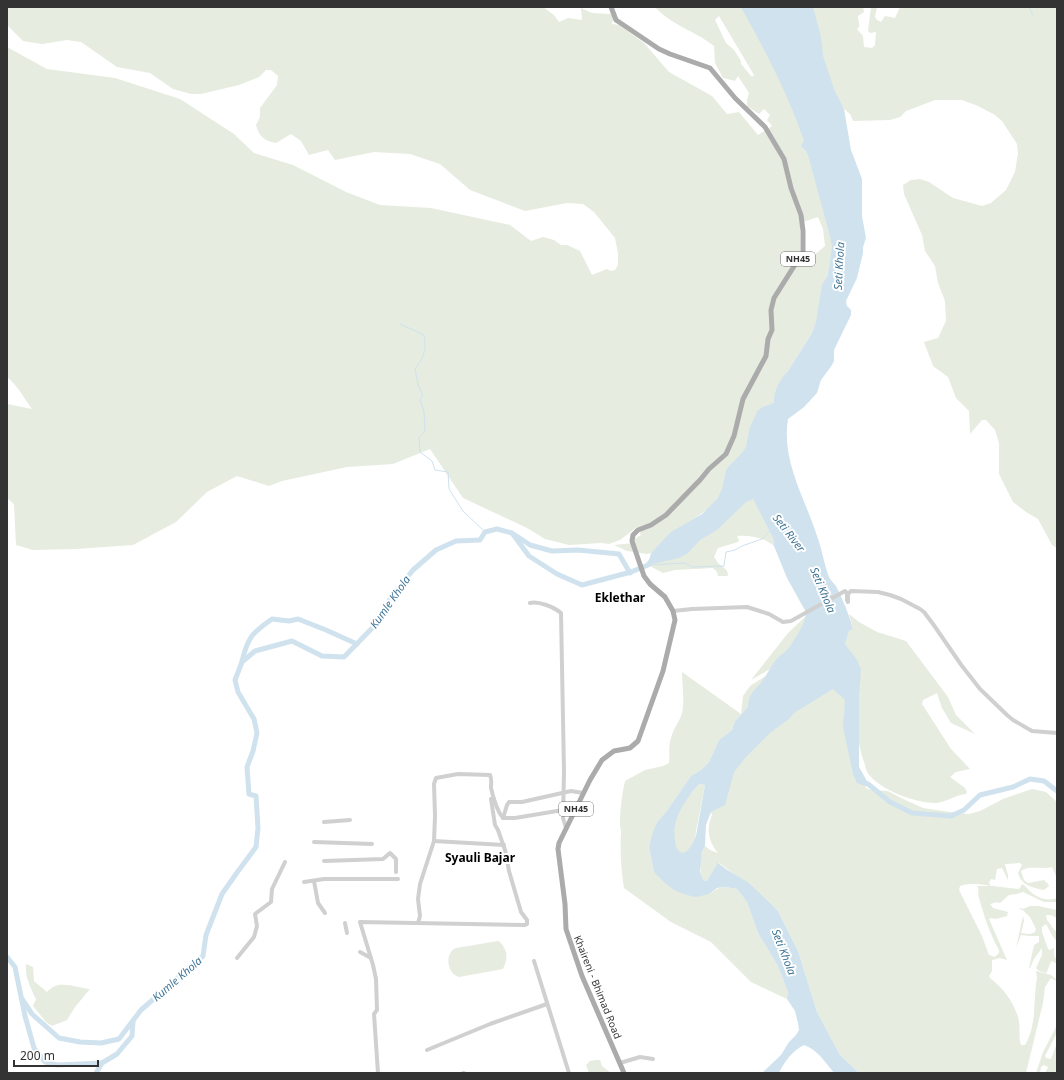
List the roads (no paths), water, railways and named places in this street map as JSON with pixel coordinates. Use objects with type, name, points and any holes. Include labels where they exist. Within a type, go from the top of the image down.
[{"type":"main road","name":"NH45","points":[[611,7],[616,20],[659,49],[710,68],[735,98],[765,127],[784,159],[804,231],[803,252],[774,298],[771,315],[772,330],[767,342],[766,356],[743,399],[734,436],[726,454],[709,469],[666,515],[633,535],[632,541],[644,576],[647,581],[665,597],[673,611]]},
{"type":"main road","name":"Khaireni - Bhimad Road","points":[[624,1073],[582,976],[566,929],[565,904],[558,849],[560,840],[590,780],[602,760],[614,752],[630,748],[638,741],[667,659],[674,627],[675,617],[673,611]]},
{"type":"street","points":[[673,611],[692,609],[747,608],[769,614],[783,622],[792,621],[842,593],[846,592],[848,602],[848,594],[851,591],[885,593],[901,599],[924,612],[980,689],[1013,720],[1032,731],[1057,733]]},
{"type":"street","points":[[530,603],[540,603],[558,610],[561,613],[563,818],[566,828]]},
{"type":"street","points":[[418,923],[420,916],[418,899],[420,884],[434,841],[434,784],[436,778],[458,774],[490,775],[494,799],[501,817],[503,818]]},
{"type":"street","points":[[503,818],[509,802],[522,802],[571,791],[584,794]]},
{"type":"street","points":[[378,1073],[374,1014],[377,1010],[376,979],[360,922],[527,924],[527,920],[521,912],[509,871],[504,845],[495,825],[491,799],[494,799]]},
{"type":"street","points":[[503,818],[515,818],[563,810]]},
{"type":"street","points":[[324,822],[350,820]]},
{"type":"street","points":[[434,841],[504,845]]},
{"type":"street","points":[[314,842],[372,844]]},
{"type":"street","points":[[324,861],[383,859],[390,853],[396,859],[396,872]]},
{"type":"street","points":[[237,958],[254,937],[257,926],[255,914],[271,902],[272,889],[285,862]]},
{"type":"street","points":[[304,882],[324,879],[398,879]]},
{"type":"street","points":[[314,881],[318,903],[325,913]]},
{"type":"street","points":[[345,923],[347,933]]},
{"type":"street","points":[[360,952],[371,958]]},
{"type":"street","points":[[534,961],[569,1073]]},
{"type":"street","points":[[427,1050],[490,1024],[547,1004]]},
{"type":"street","points":[[620,1063],[640,1056],[653,1059]]},
{"type":"water","points":[[741,7],[813,7],[821,37],[823,56],[834,89],[844,109],[851,150],[862,179],[862,216],[866,238],[857,278],[846,301],[847,306],[851,310],[851,315],[834,350],[834,361],[832,365],[821,380],[817,393],[804,407],[788,419],[787,435],[788,450],[795,479],[819,541],[829,577],[836,586],[848,612],[853,629],[849,631],[845,644],[857,660],[861,669],[859,695],[859,767],[871,788],[857,783],[853,774],[843,727],[845,700],[833,689],[794,713],[789,719],[770,733],[746,757],[734,772],[725,805],[711,812],[706,825],[705,846],[702,852],[700,871],[703,880],[707,881],[718,863],[749,883],[778,911],[798,951],[817,1012],[840,1055],[859,1073],[834,1073],[817,1053],[804,1045],[789,1057],[779,1073],[762,1073],[781,1055],[799,1030],[795,1011],[787,999],[788,992],[778,966],[758,933],[747,902],[737,889],[725,887],[717,888],[709,894],[696,897],[674,890],[654,872],[649,847],[657,822],[666,812],[691,776],[701,770],[709,762],[719,740],[732,730],[735,721],[748,707],[751,694],[762,681],[778,657],[787,650],[793,642],[806,616],[806,612],[787,578],[774,546],[773,538],[753,499],[746,502],[717,530],[700,540],[688,553],[679,558],[648,565],[651,553],[671,532],[702,514],[718,498],[722,489],[726,471],[746,447],[750,427],[758,410],[774,403],[776,390],[780,382],[812,333],[816,322],[822,285],[827,277],[829,267],[832,246],[808,155],[801,146],[804,141],[784,89]],"holes":[[[698,785],[705,785],[696,836],[692,845],[686,852],[682,853],[678,850],[675,843],[674,833],[677,818],[688,797]]]},
{"type":"waterway","points":[[1029,7],[1033,15]]},
{"type":"waterway","points":[[400,324],[424,335],[425,340],[424,353],[415,369],[418,384],[423,396],[420,399],[424,412],[425,431],[419,437],[420,452],[432,461],[435,470],[448,472],[449,489],[463,511],[485,532]]},
{"type":"waterway","name":"Kumle Khola","points":[[22,999],[32,1014],[59,1038],[80,1042],[101,1043],[119,1039],[141,1010],[203,956],[206,935],[222,894],[256,847],[258,828],[256,796],[249,794],[247,767],[253,751],[257,733],[254,719],[238,692],[235,680],[242,662],[255,651],[292,641],[322,656],[344,657],[380,620],[383,610],[392,596],[413,570],[436,550],[456,541],[480,540],[485,532],[497,529],[512,533],[529,556],[557,574],[582,585],[631,572],[648,565],[651,561]]},
{"type":"waterway","points":[[648,565],[685,563],[692,567],[724,566],[726,552],[762,539],[770,531]]},
{"type":"waterway","points":[[515,535],[530,545],[552,551],[578,550],[619,554],[630,573]]},
{"type":"waterway","points":[[242,661],[246,646],[252,636],[272,619],[289,621],[298,619],[357,644]]},
{"type":"waterway","points":[[868,784],[890,802],[912,813],[951,816],[964,810],[980,795],[1013,787],[1030,779],[1044,781],[1057,791]]},
{"type":"waterway","points":[[7,957],[15,967],[25,1016],[34,1048],[45,1062],[57,1065],[102,1063]]},
{"type":"waterway","name":"Kumle Khola","points":[[96,1073],[102,1063],[117,1054],[132,1036],[133,1021]]},
{"type":"district","name":"Eklethar","points":[[620,598]]},
{"type":"district","name":"Syauli Bajar","points":[[480,858]]},
{"type":"water label","name":"Seti Khola","points":[[839,266]]},
{"type":"water label","name":"Seti River","points":[[789,533]]},
{"type":"water label","name":"Seti Khola","points":[[823,590]]},
{"type":"water label","name":"Seti Khola","points":[[784,952]]}]
